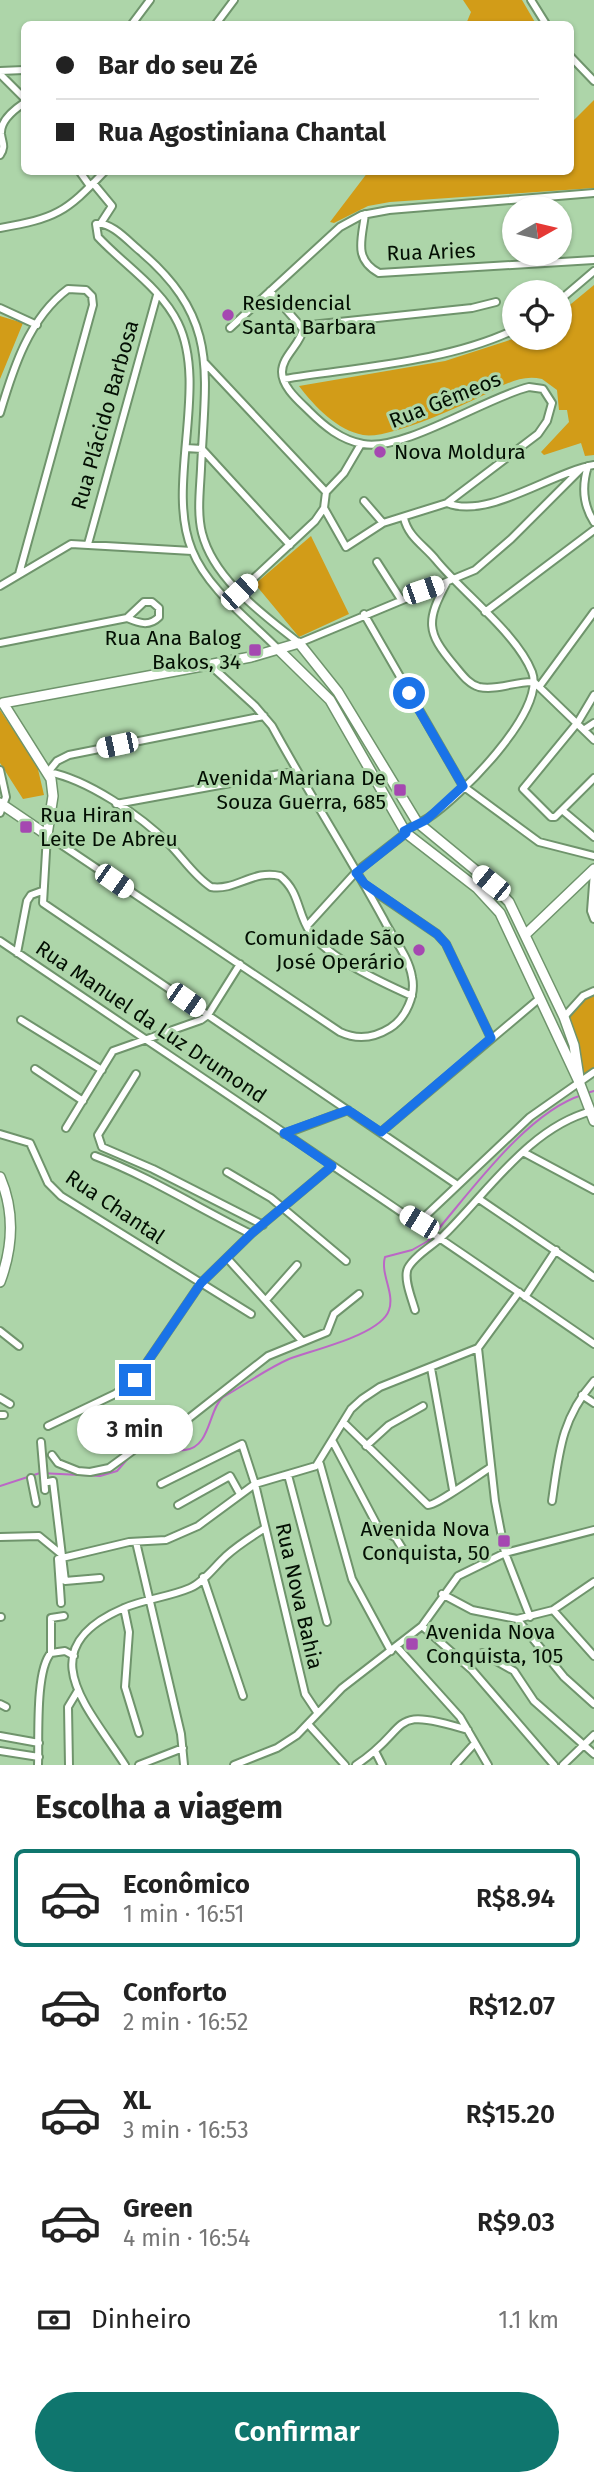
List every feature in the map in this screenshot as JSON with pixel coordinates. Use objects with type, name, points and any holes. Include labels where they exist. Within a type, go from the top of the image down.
[{"type":"main road","points":[[2,808],[47,835],[52,796],[48,772],[2,701],[209,664],[279,650],[299,643],[338,692],[422,824],[501,891],[526,934],[594,1121]]},
{"type":"main road","points":[[279,650],[330,700],[405,832],[489,899],[500,913],[540,998],[557,1015],[580,1084]]},
{"type":"main road","points":[[526,934],[594,871]]},
{"type":"main road","points":[[0,1177],[10,1212],[11,1237],[1,1275]]},
{"type":"street","points":[[134,21],[150,0]]},
{"type":"street","points":[[218,21],[234,0]]},
{"type":"street","points":[[531,0],[544,21]]},
{"type":"street","points":[[574,60],[594,81]]},
{"type":"street","points":[[0,73],[21,70]]},
{"type":"street","points":[[0,73],[21,98]]},
{"type":"street","points":[[0,155],[4,143],[0,133],[12,112],[21,104]]},
{"type":"street","points":[[83,175],[112,206],[101,223],[96,224],[94,229],[98,237],[157,295],[177,320],[186,344],[185,518],[192,551],[209,579],[279,650]]},
{"type":"street","points":[[0,217],[0,228],[48,219],[67,207],[101,175]]},
{"type":"street","points":[[230,328],[340,227],[365,214],[594,193]]},
{"type":"street","name":"Rua Aries","points":[[365,214],[360,241],[361,255],[369,267],[379,273],[594,260]]},
{"type":"street","points":[[101,223],[142,254],[180,293],[197,321],[204,362],[202,532],[218,566],[239,592],[299,643],[400,598],[475,570],[588,466]]},
{"type":"street","points":[[572,290],[594,271]]},
{"type":"street","points":[[0,413],[15,361],[37,325],[68,289],[78,287],[92,296],[93,305],[19,574]]},
{"type":"street","points":[[239,592],[290,545],[324,508],[326,492],[344,473],[361,444],[328,428],[298,399],[284,379],[283,367],[302,335],[301,326],[270,291]]},
{"type":"street","name":"Rua Plácido Barbosa","points":[[88,544],[157,295]]},
{"type":"street","points":[[301,326],[472,308],[496,302]]},
{"type":"street","points":[[0,308],[37,325]]},
{"type":"street","points":[[284,379],[447,352],[502,336]]},
{"type":"street","points":[[204,362],[326,492]]},
{"type":"street","name":"Rua Gêmeos","points":[[361,444],[382,443],[432,427],[521,388],[542,389],[552,403],[543,428],[447,503]]},
{"type":"street","points":[[186,448],[202,449],[290,545]]},
{"type":"street","points":[[324,508],[347,547],[383,523],[447,503],[464,508],[491,502],[588,466]]},
{"type":"street","points":[[588,466],[584,489],[587,510],[594,522]]},
{"type":"street","points":[[364,501],[383,523]]},
{"type":"street","points":[[404,518],[414,539],[450,581],[485,612],[520,652],[533,673],[536,685],[594,740]]},
{"type":"street","points":[[485,612],[594,530]]},
{"type":"street","points":[[0,586],[62,547],[88,544],[192,551]]},
{"type":"street","points":[[377,562],[400,598]]},
{"type":"street","points":[[450,581],[430,631],[436,644],[468,681],[489,688],[536,685]]},
{"type":"street","points":[[0,643],[127,618],[150,623],[159,617],[159,608],[152,602],[144,603],[127,618]]},
{"type":"street","points":[[307,926],[356,873],[405,832],[422,824],[463,786],[511,735],[525,712],[536,685],[594,612]]},
{"type":"street","points":[[364,614],[463,786],[539,842],[594,856]]},
{"type":"street","points":[[209,664],[264,716],[365,884],[409,965],[412,996],[407,1010],[395,1025],[375,1035],[349,1036],[47,835],[41,891],[43,903],[456,1184]]},
{"type":"street","points":[[594,695],[578,722],[523,789],[551,817],[555,817],[594,778]]},
{"type":"street","points":[[264,716],[69,755],[57,761],[48,772],[69,777],[116,804],[166,841],[211,887],[227,886],[257,874],[280,876],[295,891],[307,926],[320,944],[412,996]]},
{"type":"street","points":[[585,729],[594,723]]},
{"type":"street","points":[[0,770],[6,789],[2,808]]},
{"type":"street","points":[[116,804],[296,771]]},
{"type":"street","points":[[562,810],[594,837]]},
{"type":"street","points":[[416,842],[422,824]]},
{"type":"street","points":[[594,871],[591,911],[594,919]]},
{"type":"street","points":[[365,884],[437,934],[446,944],[491,1038]]},
{"type":"street","points":[[17,953],[26,901],[31,895],[41,891]]},
{"type":"street","points":[[0,952],[1,942]]},
{"type":"street","name":"Rua Manuel da Luz Drumond","points":[[1,942],[332,1166],[440,1235],[594,1344]]},
{"type":"street","points":[[66,1128],[114,1051],[172,1032],[208,1015],[240,964]]},
{"type":"street","points":[[557,1015],[594,991]]},
{"type":"street","points":[[381,1132],[540,998]]},
{"type":"street","points":[[21,1020],[102,1070]]},
{"type":"street","points":[[35,1069],[83,1101]]},
{"type":"street","points":[[423,1224],[456,1184],[530,1117],[594,1072]]},
{"type":"street","points":[[136,1074],[98,1135],[98,1143],[263,1225]]},
{"type":"street","points":[[284,1133],[348,1110]]},
{"type":"street","points":[[415,1310],[407,1270],[523,1152],[559,1124],[590,1110]]},
{"type":"street","name":"Rua Chantal","points":[[0,1134],[30,1143],[48,1183],[61,1196],[251,1314]]},
{"type":"street","points":[[523,1152],[594,1190]]},
{"type":"street","points":[[95,1156],[160,1184],[197,1207],[251,1234]]},
{"type":"street","points":[[48,1426],[115,1394],[135,1380],[201,1283],[251,1234],[332,1166]]},
{"type":"street","points":[[227,1172],[265,1194],[345,1261]]},
{"type":"street","points":[[479,1199],[594,1277]]},
{"type":"street","points":[[60,1555],[136,1542],[166,1540],[198,1526],[255,1483],[320,1464],[351,1409],[380,1387],[478,1348],[556,1250]]},
{"type":"street","points":[[227,1258],[302,1341]]},
{"type":"street","points":[[266,1300],[296,1265]]},
{"type":"street","points":[[52,1455],[58,1463],[78,1471],[90,1472],[108,1468],[139,1446],[179,1426],[268,1356],[327,1332],[334,1314],[359,1294]]},
{"type":"street","points":[[0,1331],[19,1346]]},
{"type":"street","points":[[478,1348],[491,1467],[505,1553],[530,1617]]},
{"type":"street","points":[[431,1368],[453,1490]]},
{"type":"street","points":[[552,1501],[565,1426],[582,1395],[594,1381]]},
{"type":"street","points":[[582,1395],[594,1403]]},
{"type":"street","points":[[0,1398],[10,1404]]},
{"type":"street","points":[[366,1447],[389,1425],[423,1406]]},
{"type":"street","points":[[343,1422],[425,1504],[435,1505],[453,1490],[491,1467]]},
{"type":"street","points":[[36,1503],[40,1491],[42,1442]]},
{"type":"street","points":[[333,1442],[378,1527],[396,1538],[407,1556]]},
{"type":"street","name":"Rua Nova Bahia","points":[[161,1483],[241,1444],[255,1483],[304,1694],[317,1712]]},
{"type":"street","points":[[320,1464],[352,1579],[394,1649],[450,1704],[488,1765]]},
{"type":"street","points":[[288,1475],[327,1622]]},
{"type":"street","points":[[178,1505],[230,1476],[240,1494]]},
{"type":"street","points":[[31,1478],[40,1491]]},
{"type":"street","points":[[48,1482],[53,1481],[54,1490],[61,1603]]},
{"type":"street","points":[[125,1765],[77,1692],[72,1675],[74,1657],[82,1633],[124,1608],[193,1586],[237,1546],[265,1528]]},
{"type":"street","points":[[234,1765],[283,1744],[308,1724],[342,1688],[422,1626],[442,1594],[458,1576],[505,1553],[594,1530]]},
{"type":"street","points":[[0,1537],[39,1536],[52,1544],[60,1555],[65,1581],[100,1578]]},
{"type":"street","points":[[136,1542],[183,1748],[184,1765]]},
{"type":"street","points":[[203,1577],[243,1696]]},
{"type":"street","points":[[442,1594],[472,1610],[517,1619],[552,1610],[594,1583]]},
{"type":"street","points":[[124,1608],[129,1632],[125,1687],[139,1733]]},
{"type":"street","points":[[552,1610],[594,1656]]},
{"type":"street","points":[[38,1765],[42,1678],[51,1653],[51,1618],[64,1616]]},
{"type":"street","points":[[517,1619],[564,1677],[594,1704]]},
{"type":"street","points":[[422,1626],[472,1671],[554,1765]]},
{"type":"street","points":[[51,1653],[65,1651],[74,1657]]},
{"type":"street","points":[[482,1653],[514,1671],[534,1701],[594,1754]]},
{"type":"street","points":[[69,1765],[68,1707],[77,1692]]},
{"type":"street","points":[[356,1765],[375,1751],[400,1724],[415,1718],[468,1730]]},
{"type":"street","points":[[308,1724],[345,1765]]},
{"type":"street","points":[[563,1765],[594,1735]]},
{"type":"street","points":[[0,1736],[39,1743]]},
{"type":"street","points":[[455,1765],[475,1743]]},
{"type":"street","points":[[139,1765],[183,1748]]},
{"type":"street","points":[[0,1751],[39,1757]]},
{"type":"street","points":[[375,1751],[382,1765]]},
{"type":"shaded area","points":[[463,0],[522,0],[534,21],[467,21],[471,12]]},
{"type":"shaded area","points":[[594,100],[594,188],[390,202],[368,206],[334,223],[330,222],[366,175],[574,175],[574,120]]},
{"type":"shaded area","points":[[594,285],[594,455],[585,456],[581,443],[544,455],[541,452],[569,422],[567,410],[559,410],[557,390],[542,379],[513,381],[424,421],[374,435],[353,432],[336,423],[312,402],[299,386],[445,361],[502,343],[502,350],[572,350],[572,303]]},
{"type":"shaded area","points":[[0,316],[23,323],[0,379]]},
{"type":"shaded area","points":[[311,536],[349,614],[299,637],[255,584]]},
{"type":"shaded area","points":[[0,710],[37,765],[44,795],[23,799],[0,763]]},
{"type":"shaded area","points":[[590,994],[594,994],[594,1070],[582,1078],[566,1017]]},
{"type":"waterway","points":[[587,1093],[594,1091]]},
{"type":"waterway","points":[[139,1449],[185,1450],[193,1447],[200,1442],[223,1397],[280,1363],[373,1327],[389,1310],[385,1257],[412,1250],[428,1241],[519,1137],[540,1119],[582,1095]]},
{"type":"waterway","points":[[0,1486],[40,1473],[100,1476],[117,1471],[132,1454]]},
{"type":"place","name":"Residencial Santa Barbara","points":[[228,315]]},
{"type":"place","name":"Nova Moldura","points":[[380,452]]},
{"type":"place","name":"Rua Ana Balog Bakos, 34","points":[[255,650]]},
{"type":"place","name":"Avenida Mariana De Souza Guerra, 685","points":[[400,790]]},
{"type":"place","name":"Rua Hiran Leite De Abreu","points":[[26,827]]},
{"type":"place","name":"Comunidade São José Operário","points":[[419,950]]},
{"type":"place","name":"Avenida Nova Conquista, 50","points":[[504,1541]]},
{"type":"place","name":"Avenida Nova Conquista, 105","points":[[412,1644]]},
{"type":"route","points":[[135,1380],[201,1283],[251,1234],[332,1166],[284,1133],[348,1110],[381,1132],[491,1038],[446,944],[437,934],[365,884],[356,873],[406,833],[404,831],[417,822],[426,820],[463,786],[409,693]]}]
